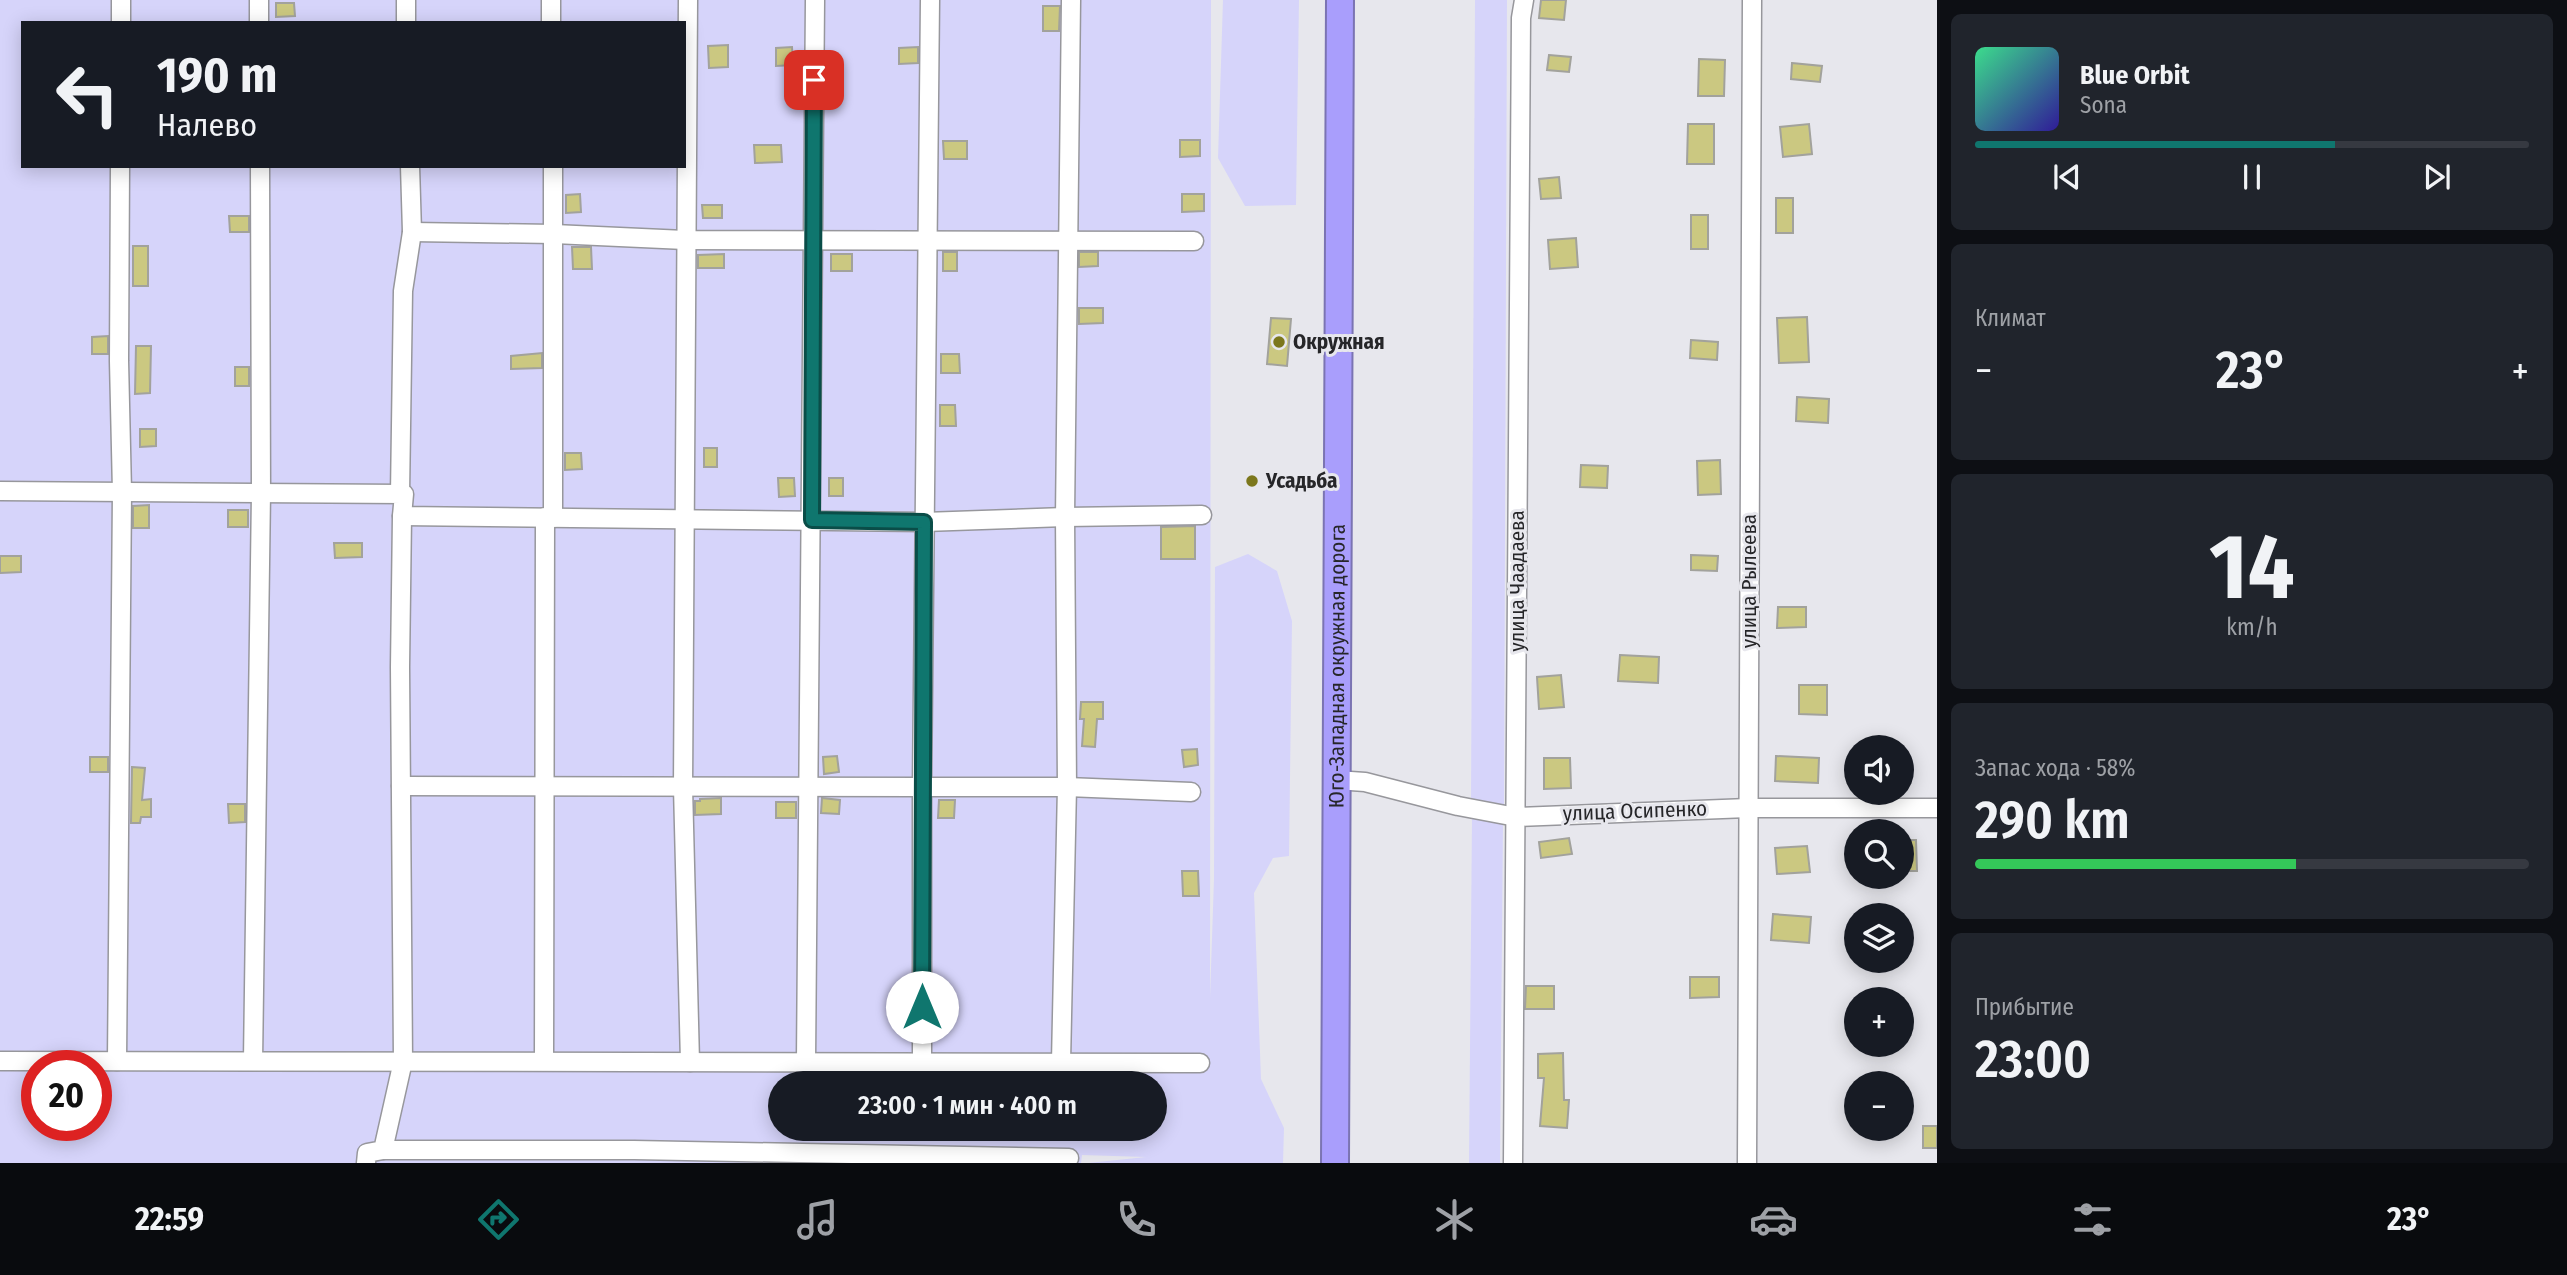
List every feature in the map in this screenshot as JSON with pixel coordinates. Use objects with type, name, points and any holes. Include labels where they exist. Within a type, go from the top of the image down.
[{"type":"highway","name":"Юго-Западная окружная дорога","points":[[1335,1163],[1340,0]]},
{"type":"street","points":[[121,0],[121,21]]},
{"type":"street","points":[[259,0],[259,21]]},
{"type":"street","points":[[406,0],[406,21]]},
{"type":"street","points":[[551,0],[551,21]]},
{"type":"street","points":[[686,160],[688,0]]},
{"type":"street","points":[[806,1061],[814,0]]},
{"type":"street","points":[[922,1061],[930,0]]},
{"type":"street","points":[[1061,1062],[1067,787],[1066,241],[1071,0]]},
{"type":"street","name":"улица Чаадаева","points":[[1513,1163],[1521,45],[1524,0]]},
{"type":"street","name":"улица Рылеева","points":[[1748,1163],[1752,0]]},
{"type":"street","points":[[117,1061],[122,492],[119,361],[120,168]]},
{"type":"street","points":[[253,1061],[261,493],[260,168]]},
{"type":"street","points":[[400,494],[404,291],[412,232],[410,168]]},
{"type":"street","points":[[544,1061],[543,786],[553,168]]},
{"type":"street","points":[[686,168],[684,787],[690,1062]]},
{"type":"street","points":[[412,232],[554,234],[685,240],[1194,241]]},
{"type":"street","points":[[0,491],[404,494],[401,786],[403,1061],[383,1150]]},
{"type":"street","points":[[402,516],[924,522],[1202,515]]},
{"type":"street","name":"улица Осипенко","points":[[1336,780],[1365,782],[1458,806],[1516,817],[1748,808],[1937,808]]},
{"type":"street","points":[[401,786],[1067,787],[1191,792]]},
{"type":"street","points":[[0,1061],[1200,1063]]},
{"type":"street","points":[[366,1163],[367,1153],[383,1150],[622,1157],[1069,1158]]},
{"type":"shaded area","points":[[0,0],[1211,0],[1210,998],[1214,879],[1215,567],[1248,554],[1277,571],[1292,621],[1289,856],[1273,858],[1254,893],[1261,1079],[1284,1128],[1283,1163],[1088,1163],[1146,1157],[1082,1155],[1081,1163],[0,1163]]},
{"type":"shaded area","points":[[1223,0],[1299,0],[1296,205],[1245,206],[1218,158]]},
{"type":"shaded area","points":[[1475,0],[1507,0],[1504,806],[1471,802]]},
{"type":"shaded area","points":[[1472,817],[1503,822],[1500,1163],[1469,1163]]},
{"type":"building","points":[[1541,0],[1566,0],[1564,20],[1539,18]]},
{"type":"building","points":[[276,3],[294,3],[295,16],[276,17]]},
{"type":"building","points":[[1043,6],[1060,6],[1059,31],[1043,31]]},
{"type":"building","points":[[728,45],[728,67],[709,68],[708,46]]},
{"type":"building","points":[[792,47],[793,65],[776,66],[776,48]]},
{"type":"building","points":[[918,47],[918,63],[899,64],[899,48]]},
{"type":"building","points":[[1549,55],[1571,57],[1569,72],[1547,70]]},
{"type":"building","points":[[1699,59],[1725,60],[1724,96],[1698,96]]},
{"type":"building","points":[[1792,63],[1822,66],[1820,82],[1791,79]]},
{"type":"building","points":[[1688,124],[1714,124],[1714,164],[1687,164]]},
{"type":"building","points":[[1809,124],[1812,154],[1783,157],[1780,127]]},
{"type":"building","points":[[1180,140],[1200,140],[1200,156],[1180,157]]},
{"type":"building","points":[[943,141],[967,141],[967,159],[944,159]]},
{"type":"building","points":[[754,145],[781,145],[782,162],[755,163]]},
{"type":"building","points":[[1559,177],[1561,198],[1541,199],[1539,179]]},
{"type":"building","points":[[580,194],[581,212],[566,213],[566,195]]},
{"type":"building","points":[[1182,194],[1204,194],[1204,211],[1182,212]]},
{"type":"building","points":[[1776,198],[1793,198],[1793,233],[1776,233]]},
{"type":"building","points":[[702,205],[722,205],[722,218],[703,218]]},
{"type":"building","points":[[1691,215],[1708,215],[1708,249],[1691,249]]},
{"type":"building","points":[[229,216],[249,216],[249,232],[230,232]]},
{"type":"building","points":[[1576,238],[1578,267],[1550,269],[1548,240]]},
{"type":"building","points":[[133,246],[148,246],[148,286],[133,286]]},
{"type":"building","points":[[572,247],[591,247],[592,269],[573,269]]},
{"type":"building","points":[[943,252],[957,252],[957,271],[943,271]]},
{"type":"building","points":[[1079,252],[1098,252],[1098,266],[1079,267]]},
{"type":"building","points":[[724,254],[724,268],[698,268],[698,255]]},
{"type":"building","points":[[831,254],[852,254],[852,271],[831,271]]},
{"type":"building","points":[[1079,308],[1103,308],[1103,323],[1079,324]]},
{"type":"building","points":[[1807,317],[1809,362],[1779,363],[1777,318]]},
{"type":"building","name":"Окружная","points":[[1271,318],[1291,319],[1287,366],[1267,364]]},
{"type":"building","points":[[108,336],[108,354],[92,354],[92,337]]},
{"type":"building","points":[[1691,340],[1718,342],[1717,360],[1690,358]]},
{"type":"building","points":[[136,346],[151,346],[150,393],[135,394]]},
{"type":"building","points":[[542,353],[542,368],[511,369],[511,356]]},
{"type":"building","points":[[941,354],[959,354],[960,373],[941,373]]},
{"type":"building","points":[[235,367],[249,367],[249,386],[235,386]]},
{"type":"building","points":[[1797,397],[1829,399],[1828,423],[1796,421]]},
{"type":"building","points":[[940,405],[955,405],[956,426],[940,426]]},
{"type":"building","points":[[140,429],[156,429],[156,446],[140,447]]},
{"type":"building","points":[[704,448],[717,448],[717,467],[704,467]]},
{"type":"building","points":[[565,453],[581,453],[582,469],[565,470]]},
{"type":"building","points":[[1720,460],[1721,494],[1698,495],[1697,461]]},
{"type":"building","points":[[1581,465],[1608,466],[1607,488],[1580,487]]},
{"type":"building","points":[[778,478],[794,478],[795,496],[779,497]]},
{"type":"building","points":[[829,478],[843,478],[843,496],[829,496]]},
{"type":"building","points":[[149,505],[149,528],[133,528],[133,506]]},
{"type":"building","points":[[228,510],[248,510],[248,527],[228,527]]},
{"type":"building","points":[[1195,526],[1195,559],[1161,559],[1161,527]]},
{"type":"building","points":[[334,543],[362,543],[362,557],[335,558]]},
{"type":"building","points":[[1691,555],[1718,556],[1717,571],[1691,570]]},
{"type":"building","points":[[0,556],[21,556],[21,572],[0,573]]},
{"type":"building","points":[[1778,607],[1806,607],[1806,627],[1777,628]]},
{"type":"building","points":[[1620,655],[1659,657],[1658,683],[1618,681]]},
{"type":"building","points":[[1561,675],[1564,707],[1539,709],[1537,677]]},
{"type":"building","points":[[1799,685],[1827,685],[1827,715],[1799,714]]},
{"type":"building","points":[[1081,702],[1103,702],[1103,719],[1097,719],[1095,747],[1082,746],[1084,719],[1080,719]]},
{"type":"building","points":[[1197,749],[1198,765],[1184,767],[1182,750]]},
{"type":"building","points":[[837,756],[839,772],[824,774],[823,757]]},
{"type":"building","points":[[1776,756],[1819,758],[1818,783],[1775,781]]},
{"type":"building","points":[[90,757],[108,757],[108,772],[90,772]]},
{"type":"building","points":[[1544,758],[1570,758],[1571,788],[1544,789]]},
{"type":"building","points":[[132,767],[145,768],[142,800],[151,799],[151,817],[141,817],[140,823],[131,823]]},
{"type":"building","points":[[721,798],[721,814],[695,815],[695,801]]},
{"type":"building","points":[[822,798],[840,800],[839,814],[821,813]]},
{"type":"building","points":[[939,800],[955,800],[954,818],[938,818]]},
{"type":"building","points":[[776,802],[796,802],[796,818],[776,818]]},
{"type":"building","points":[[228,804],[245,804],[245,822],[229,823]]},
{"type":"building","points":[[1569,838],[1572,854],[1541,858],[1539,842]]},
{"type":"building","points":[[1914,840],[1916,840],[1917,871],[1914,871]]},
{"type":"building","points":[[1807,846],[1810,872],[1777,874],[1775,848]]},
{"type":"building","points":[[1182,871],[1198,871],[1199,896],[1183,896]]},
{"type":"building","points":[[1773,914],[1811,917],[1809,943],[1771,940]]},
{"type":"building","points":[[1690,977],[1719,977],[1719,997],[1690,998]]},
{"type":"building","points":[[1526,986],[1554,986],[1554,1009],[1525,1009]]},
{"type":"building","points":[[1563,1053],[1564,1100],[1569,1100],[1567,1128],[1540,1126],[1544,1078],[1538,1078],[1538,1054]]},
{"type":"building","points":[[1923,1126],[1937,1126],[1937,1148],[1923,1148]]},
{"type":"place","name":"Окружная","points":[[1279,342]]},
{"type":"place","name":"Усадьба","points":[[1252,481]]},
{"type":"route","points":[[814,80],[812,520],[924,522],[922,1007]]}]
